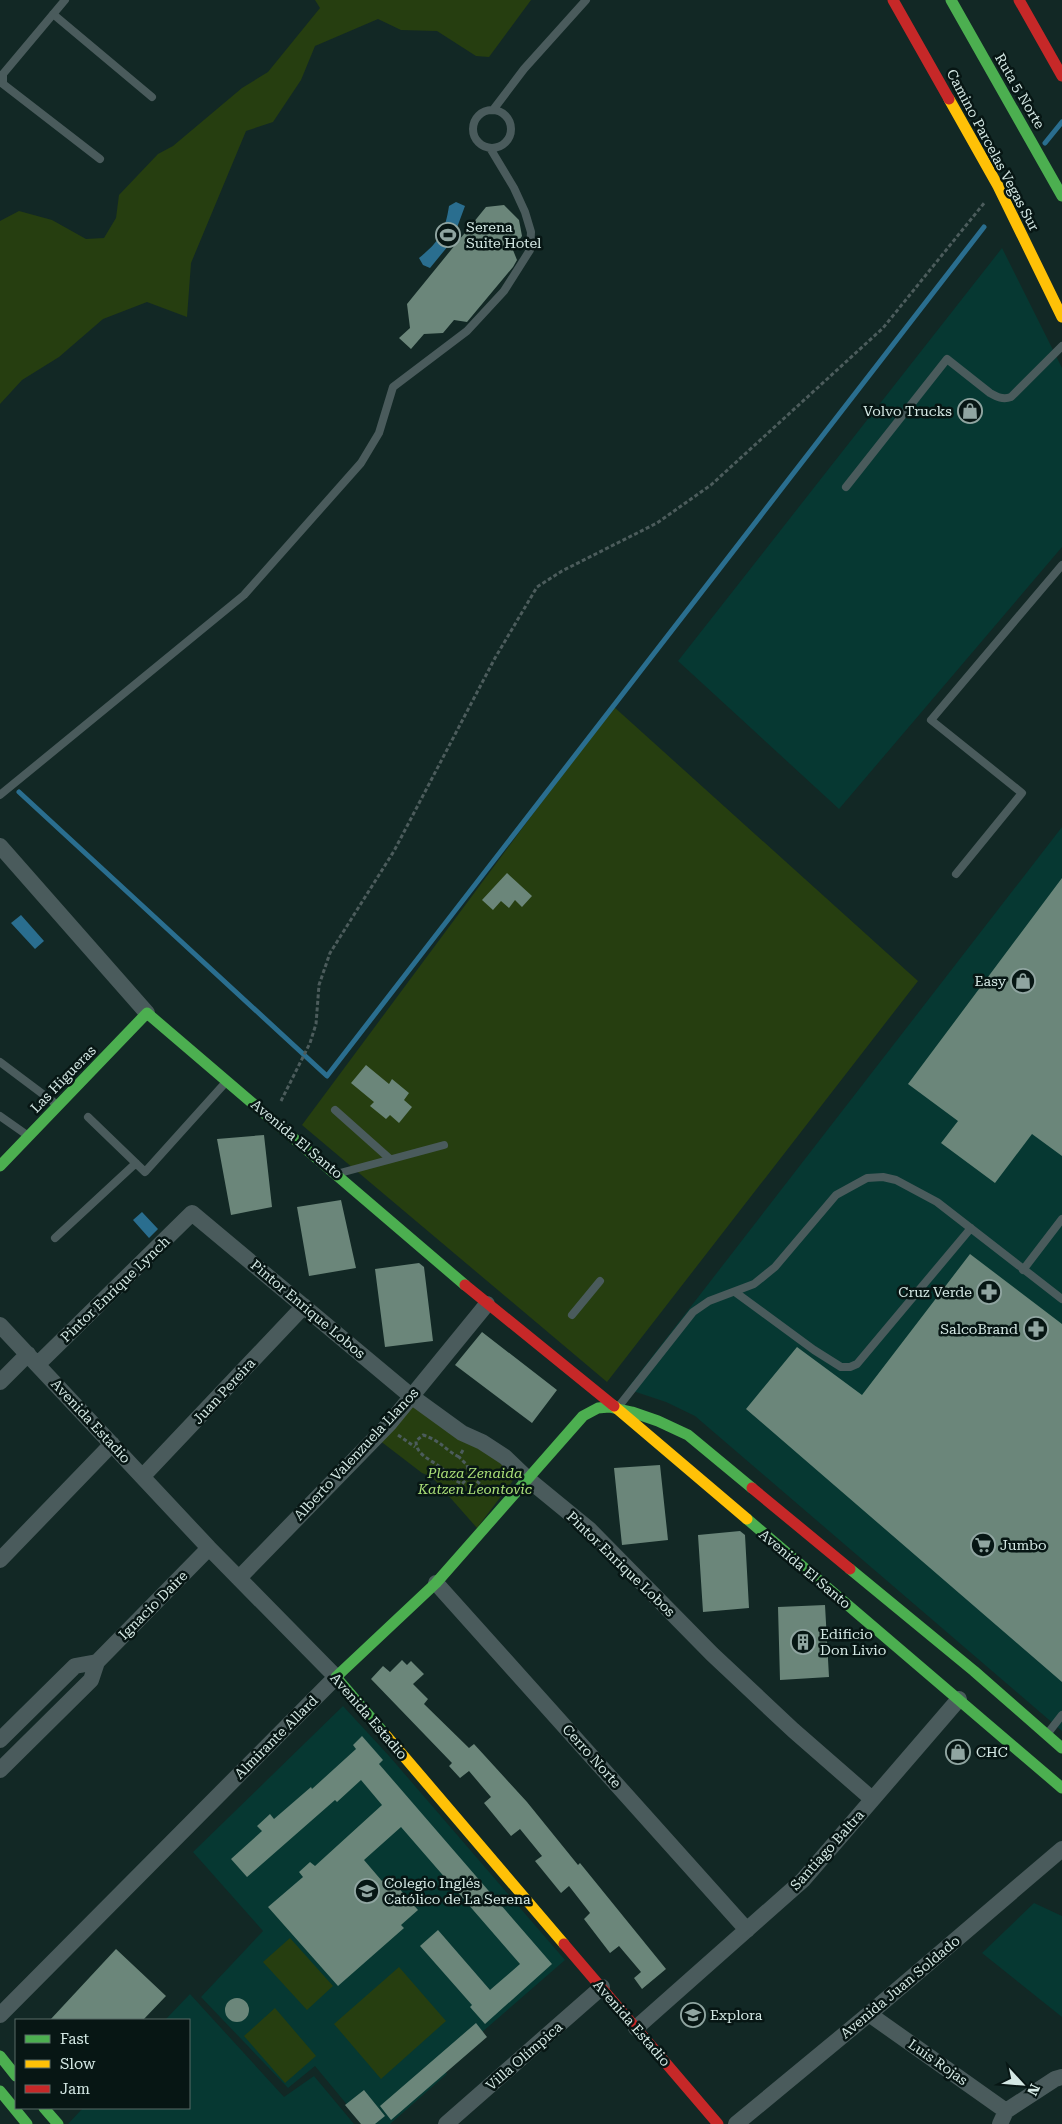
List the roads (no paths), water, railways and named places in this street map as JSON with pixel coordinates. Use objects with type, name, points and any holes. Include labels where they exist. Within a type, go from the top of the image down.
[{"type":"main road","name":"Camino Parcelas Vegas Sur","points":[[893,0],[998,186],[1062,317]]},
{"type":"main road","name":"Ruta 5 Norte","points":[[951,0],[1062,196]]},
{"type":"main road","points":[[1019,0],[1062,76]]},
{"type":"main road","name":"Avenida El Santo","points":[[147,1013],[338,1174],[486,1304],[617,1409],[1062,1788]]},
{"type":"main road","name":"Las Higueras","points":[[0,1166],[147,1013]]},
{"type":"main road","name":"Almirante Allard","points":[[336,1677],[436,1583],[529,1480],[583,1416],[600,1407],[617,1409]]},
{"type":"main road","name":"Avenida El Santo","points":[[617,1409],[654,1419],[688,1435],[974,1671],[1062,1748]]},
{"type":"main road","name":"Avenida Estadio","points":[[336,1677],[718,2124]]},
{"type":"main road","points":[[0,2056],[15,2075]]},
{"type":"main road","points":[[0,2091],[27,2124]]},
{"type":"main road","points":[[45,2109],[58,2124]]},
{"type":"street","name":"Avenida El Santo","points":[[0,846],[147,1013]]},
{"type":"street","name":"Pintor Enrique Lobos","points":[[192,1213],[411,1396],[462,1433],[505,1457],[529,1480],[590,1530],[712,1654],[793,1730],[872,1799]]},
{"type":"street","name":"Pintor Enrique Lynch","points":[[0,1382],[33,1359],[192,1213]]},
{"type":"street","name":"Alberto Valenzuela Llanos","points":[[240,1578],[383,1430],[486,1304]]},
{"type":"street","name":"Juan Pereira","points":[[143,1476],[304,1306]]},
{"type":"street","name":"Avenida Estadio","points":[[0,1325],[209,1548],[336,1677]]},
{"type":"street","points":[[0,1560],[112,1444]]},
{"type":"street","name":"Ignacio Daire","points":[[0,1770],[90,1680],[97,1662],[209,1548]]},
{"type":"street","name":"Cerro Norte","points":[[436,1583],[747,1930]]},
{"type":"street","points":[[0,1740],[75,1666],[97,1662]]},
{"type":"street","name":"Almirante Allard","points":[[0,2015],[336,1677]]},
{"type":"street","name":"Santiago Baltra","points":[[636,2028],[803,1880],[959,1699]]},
{"type":"street","name":"Avenida Juan Soldado","points":[[736,2124],[869,2014],[1062,1849]]},
{"type":"street","name":"Villa Olímpica","points":[[446,2124],[602,1987]]},
{"type":"street","name":"Luis Rojas","points":[[869,2014],[1003,2117]]},
{"type":"street","points":[[1003,2117],[1055,2078],[1062,2078]]},
{"type":"lane","points":[[65,0],[3,74],[3,84],[100,159]]},
{"type":"lane","points":[[0,794],[244,595],[361,463],[379,433],[393,387],[467,331],[504,291],[530,250],[531,232],[526,212],[514,188],[490,148],[475,138],[473,125],[481,114],[493,110],[524,69],[586,0]]},
{"type":"lane","points":[[53,14],[152,97]]},
{"type":"lane","points":[[490,148],[500,146],[506,141],[510,128],[506,116],[493,110]]},
{"type":"lane","points":[[846,488],[947,359],[996,397],[1007,398],[1011,397],[1062,346]]},
{"type":"lane","points":[[956,874],[1022,793],[931,720],[1062,564]]},
{"type":"lane","points":[[0,1062],[58,1106]]},
{"type":"lane","points":[[88,1117],[145,1172],[228,1081]]},
{"type":"lane","points":[[335,1110],[390,1160]]},
{"type":"lane","points":[[0,1116],[28,1137]]},
{"type":"lane","points":[[338,1174],[444,1145]]},
{"type":"lane","points":[[55,1238],[136,1163]]},
{"type":"lane","points":[[617,1409],[693,1312],[709,1301],[754,1284],[776,1267],[836,1195],[867,1178],[883,1177],[896,1180],[937,1202],[1062,1299]]},
{"type":"lane","points":[[1023,1270],[1062,1219]]},
{"type":"lane","points":[[735,1292],[814,1350],[841,1367],[850,1367],[857,1364],[971,1228]]},
{"type":"lane","points":[[572,1315],[600,1281]]},
{"type":"lane","points":[[1046,1735],[1062,1714]]},
{"type":"water","name":"Serena Suite Hotel","points":[[456,202],[465,206],[455,233],[455,241],[448,246],[430,268],[423,265],[419,258],[432,247],[440,236],[449,206]]},
{"type":"water","points":[[21,915],[44,941],[35,949],[11,923]]},
{"type":"water","points":[[142,1212],[158,1229],[149,1238],[133,1220]]},
{"type":"waterway","points":[[1045,143],[1062,122]]},
{"type":"waterway","points":[[19,792],[327,1076],[984,227]]},
{"type":"place","name":"Serena Suite Hotel","points":[[448,235]]},
{"type":"place","name":"Volvo Trucks","points":[[970,411]]},
{"type":"place","name":"Easy","points":[[1023,981]]},
{"type":"place","name":"Cruz Verde","points":[[989,1292]]},
{"type":"place","name":"SalcoBrand","points":[[1036,1329]]},
{"type":"place","name":"Jumbo","points":[[983,1545]]},
{"type":"place","name":"Edificio Don Livio","points":[[803,1642]]},
{"type":"place","name":"CHC","points":[[958,1752]]},
{"type":"place","name":"Colegio Inglés Católico de La Serena","points":[[367,1891]]},
{"type":"place","name":"Explora","points":[[693,2015]]},
{"type":"park label","name":"Plaza Zenaida Katzen Leontovic","points":[[475,1482]]}]
